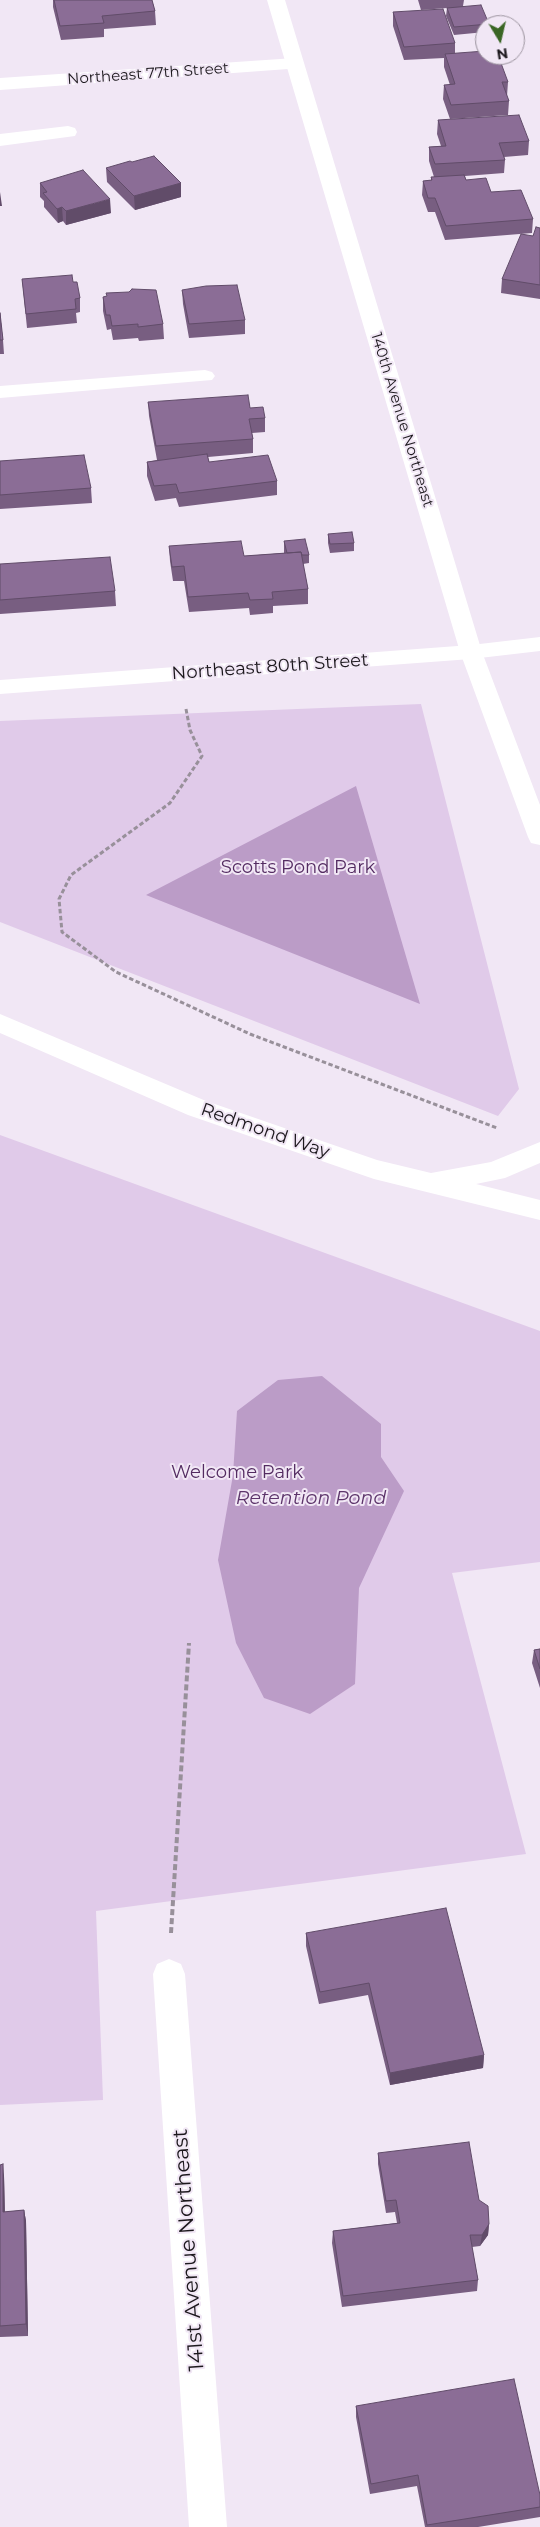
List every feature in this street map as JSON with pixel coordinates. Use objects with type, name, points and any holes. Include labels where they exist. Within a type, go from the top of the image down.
[{"type":"main road","name":"140th Avenue Northeast","points":[[276,0],[471,652],[540,837]]},
{"type":"main road","name":"Northeast 77th Street","points":[[0,84],[295,64]]},
{"type":"main road","points":[[0,140],[68,132]]},
{"type":"main road","points":[[0,392],[205,376]]},
{"type":"main road","name":"Northeast 80th Street","points":[[0,687],[471,652],[540,644]]},
{"type":"main road","name":"Redmond Way","points":[[0,1023],[197,1108],[374,1170],[540,1210]]},
{"type":"main road","points":[[427,1183],[496,1171],[540,1152]]},
{"type":"main road","name":"141st Avenue Northeast","points":[[169,1974],[208,2527]]},
{"type":"path","points":[[185,704],[190,730],[202,756],[170,803],[71,875],[59,899],[62,932],[116,972],[241,1030],[504,1131]]},
{"type":"path","points":[[169,1974],[189,1643]]},
{"type":"green space","name":"Scotts Pond Park","points":[[421,704],[519,1089],[498,1116],[0,922],[0,721]]},
{"type":"green space","name":"Welcome Park","points":[[0,1135],[540,1331],[540,1562],[452,1573],[526,1854],[96,1911],[103,2100],[0,2105]]},
{"type":"water","points":[[356,786],[420,1004],[146,895]]},
{"type":"water","name":"Retention Pond","points":[[322,1376],[381,1424],[381,1457],[404,1491],[359,1588],[355,1684],[310,1714],[264,1698],[236,1643],[218,1560],[233,1475],[237,1411],[278,1380]]},
{"type":"building","points":[[54,0],[152,0],[155,11],[102,16],[104,23],[60,26]]},
{"type":"building","points":[[481,5],[485,15],[475,15],[475,25],[454,27],[447,8]]},
{"type":"building","points":[[443,9],[455,43],[404,47],[393,12]]},
{"type":"building","points":[[475,52],[475,65],[502,65],[508,82],[502,82],[509,101],[451,105],[444,85],[455,84],[445,54]]},
{"type":"building","points":[[519,115],[529,141],[499,143],[505,160],[435,164],[429,147],[446,146],[438,120]]},
{"type":"building","points":[[154,156],[181,183],[134,196],[106,168],[130,161]]},
{"type":"building","points":[[83,170],[110,199],[66,211],[62,207],[57,209],[43,193],[47,192],[40,183]]},
{"type":"building","points":[[464,175],[466,180],[486,178],[491,192],[521,190],[533,219],[446,226],[435,198],[428,198],[423,181],[432,180],[431,177]]},
{"type":"building","points":[[536,227],[540,228],[540,285],[502,279],[521,234],[533,236]]},
{"type":"building","points":[[72,275],[73,282],[77,282],[80,298],[75,299],[76,309],[26,314],[22,279]]},
{"type":"building","points":[[237,285],[245,320],[189,324],[182,290],[206,286]]},
{"type":"building","points":[[132,289],[156,290],[163,324],[138,327],[138,324],[112,326],[110,315],[106,315],[103,297],[107,296],[106,293],[129,292]]},
{"type":"building","points":[[0,313],[3,340],[0,340]]},
{"type":"building","points":[[248,395],[250,408],[263,407],[265,418],[249,419],[253,439],[156,446],[148,402]]},
{"type":"building","points":[[207,454],[209,462],[268,455],[277,481],[179,493],[176,484],[154,486],[147,462]]},
{"type":"building","points":[[84,455],[91,488],[0,495],[0,461]]},
{"type":"building","points":[[352,532],[354,543],[330,544],[328,534]]},
{"type":"building","points":[[305,539],[309,555],[302,555],[301,552],[287,553],[284,541]]},
{"type":"building","points":[[241,541],[244,556],[301,552],[308,589],[272,592],[273,599],[250,600],[248,593],[188,597],[184,566],[172,567],[169,546]]},
{"type":"building","points":[[110,557],[115,591],[0,600],[0,564]]},
{"type":"building","points":[[540,1649],[540,1669],[534,1650]]},
{"type":"building","points":[[446,1908],[484,2055],[390,2073],[369,1983],[320,1992],[306,1933]]},
{"type":"building","points":[[469,2142],[479,2200],[488,2206],[489,2224],[482,2235],[470,2235],[478,2280],[343,2296],[333,2231],[400,2223],[396,2200],[386,2201],[378,2153]]},
{"type":"building","points":[[3,2164],[3,2212],[24,2210],[26,2324],[0,2326],[0,2165]]},
{"type":"building","points":[[514,2379],[540,2495],[540,2507],[427,2525],[418,2475],[371,2484],[356,2406]]}]
